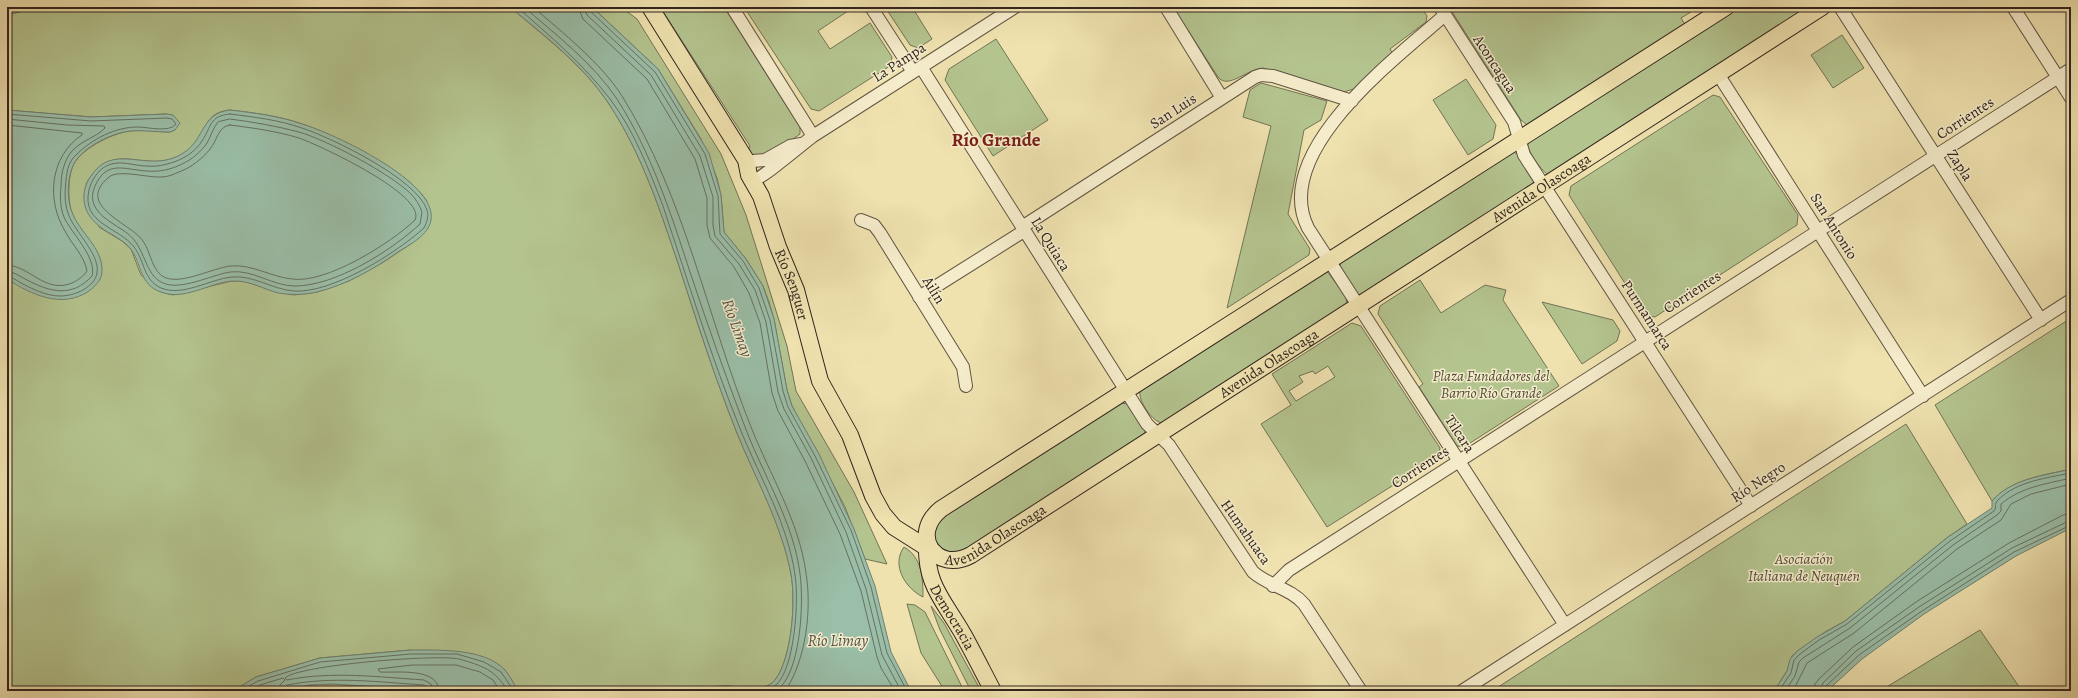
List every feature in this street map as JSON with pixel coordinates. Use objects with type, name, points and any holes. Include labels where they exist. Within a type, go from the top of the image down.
[{"type":"main road","name":"Río Senguer","points":[[650,7],[742,151],[749,173],[761,196],[778,247],[796,290],[820,381],[850,435],[873,496],[883,514],[891,524],[929,547]]},
{"type":"main road","name":"Avenida Olascoaga","points":[[1726,7],[941,510],[931,518],[928,525],[929,547],[947,560],[953,561],[971,555],[1822,7]]},
{"type":"main road","name":"Democracia","points":[[929,547],[927,560],[933,586],[963,634],[993,691]]},
{"type":"street","points":[[732,7],[814,136]]},
{"type":"street","name":"La Quiaca","points":[[872,7],[917,70],[1023,229],[1147,424],[1159,434]]},
{"type":"street","name":"La Pampa","points":[[801,144],[790,146],[765,160],[753,161],[749,173],[754,180],[759,179],[771,167],[794,152],[801,144],[1014,7]]},
{"type":"street","points":[[1166,7],[1222,98]]},
{"type":"street","name":"Zapla","points":[[1840,7],[2040,320]]},
{"type":"street","points":[[2013,7],[2071,98]]},
{"type":"street","name":"Aconcagua","points":[[1442,11],[1514,122],[1520,139]]},
{"type":"street","name":"Tilcara","points":[[1442,11],[1352,101],[1322,136],[1306,170],[1301,190],[1301,207],[1303,218],[1358,306],[1565,625]]},
{"type":"street","name":"Corrientes","points":[[1273,586],[1289,570],[2071,69]]},
{"type":"street","name":"San Antonio","points":[[1718,74],[1923,396]]},
{"type":"street","name":"San Luis","points":[[919,297],[1250,80],[1267,75],[1352,101]]},
{"type":"street","name":"Purmamarca","points":[[1520,139],[1524,155],[1751,506]]},
{"type":"street","name":"Ailín","points":[[861,220],[870,223],[877,228],[963,367],[966,386]]},
{"type":"street","name":"Río Negro","points":[[1462,691],[2071,300]]},
{"type":"street","name":"Humahuaca","points":[[1159,434],[1168,444],[1248,566],[1259,578],[1273,586],[1295,595],[1304,604],[1361,691]]},
{"type":"green space","points":[[38,7],[510,7],[550,40],[576,64],[599,90],[621,123],[641,162],[665,224],[706,350],[729,412],[744,450],[775,519],[787,555],[791,574],[793,614],[789,644],[781,670],[775,680],[770,685],[757,688],[719,686],[694,691],[518,691],[504,669],[411,650],[320,658],[256,677],[233,691],[7,691],[7,279],[11,282],[92,244],[75,220],[71,211],[69,200],[69,183],[72,168],[75,161],[81,155],[105,139],[123,132],[140,130],[170,132],[167,114],[91,117],[7,110],[7,15]],"holes":[[[230,110],[277,117],[314,128],[330,135],[386,166],[408,181],[427,201],[412,243],[382,263],[349,281],[317,292],[294,295],[277,292],[244,281],[232,281],[173,295],[161,292],[141,275],[131,249],[122,241],[99,227],[86,184],[97,169],[109,161],[121,159],[161,161],[176,157],[191,148],[197,142],[206,124],[214,115]]]},
{"type":"green space","points":[[592,7],[621,7],[637,19],[721,154],[746,215],[787,346],[796,391],[854,492],[887,564],[865,559],[845,507],[792,406],[787,390],[774,319],[769,302],[763,286],[746,259],[724,232],[721,195],[717,178],[701,139],[658,69]]},
{"type":"green space","points":[[660,7],[724,7],[800,127],[800,134],[782,147],[768,154],[754,155],[747,153],[750,146]]},
{"type":"green space","points":[[744,7],[854,7],[818,31],[830,49],[870,23],[892,57],[890,66],[819,111],[811,109]]},
{"type":"green space","points":[[885,7],[912,7],[932,39],[918,48],[910,45]]},
{"type":"green space","points":[[1173,7],[1275,7],[1277,10],[1283,7],[1421,7],[1427,16],[1426,22],[1390,49],[1393,54],[1354,89],[1343,92],[1263,68],[1257,69],[1232,80],[1222,80],[1218,77]]},
{"type":"green space","points":[[1449,7],[1699,7],[1681,18],[1686,26],[1528,126],[1521,120]]},
{"type":"green space","points":[[1737,7],[1811,7],[1549,175],[1533,157],[1528,145],[1532,137]]},
{"type":"green space","points":[[1842,35],[1864,68],[1833,88],[1811,55]]},
{"type":"green space","points":[[996,39],[1048,120],[993,156],[945,80],[949,69]]},
{"type":"green space","points":[[1466,79],[1496,125],[1493,139],[1468,155],[1433,100]]},
{"type":"green space","points":[[1261,83],[1327,101],[1321,120],[1304,130],[1288,214],[1310,249],[1309,255],[1227,308],[1271,126],[1243,117],[1250,90]]},
{"type":"green space","points":[[1713,95],[1720,97],[1798,215],[1797,225],[1655,317],[1645,315],[1569,195],[1571,186]]},
{"type":"green space","points":[[1514,152],[1517,154],[1533,179],[1534,184],[1361,295],[1358,294],[1341,269],[1340,263]]},
{"type":"green space","points":[[1327,271],[1346,297],[1347,305],[1163,423],[1151,416],[1141,400],[1140,391]]},
{"type":"green space","name":"Plaza Fundadores del Barrio Río Grande","points":[[1420,280],[1441,313],[1485,285],[1506,290],[1503,300],[1559,386],[1467,445],[1463,447],[1457,446],[1419,387],[1423,384],[1378,314],[1380,306]]},
{"type":"green space","points":[[1542,302],[1613,320],[1620,331],[1617,341],[1582,364]]},
{"type":"green space","points":[[2071,318],[2071,469],[2018,483],[2000,494],[1992,501],[1935,405]]},
{"type":"green space","points":[[1352,323],[1361,326],[1440,448],[1438,457],[1327,527],[1261,424],[1291,405],[1272,374]],"holes":[[[1328,366],[1335,377],[1296,401],[1289,391],[1303,382],[1299,376],[1313,371],[1315,374]]]},
{"type":"green space","points":[[1120,403],[1128,404],[1145,430],[1145,433],[957,556],[938,547],[933,535],[941,515]]},
{"type":"green space","name":"Asociación Italiana de Neuquén","points":[[1906,424],[1967,524],[1948,537],[1845,621],[1825,632],[1792,656],[1787,671],[1774,691],[1492,691]]},
{"type":"green space","points":[[904,547],[915,556],[918,562],[923,583],[923,597],[911,588],[902,575],[899,561],[900,554]]},
{"type":"green space","points":[[907,604],[915,605],[925,612],[964,691],[939,691],[943,688],[921,653]]},
{"type":"green space","points":[[931,606],[944,623],[981,691],[971,691],[940,630]]},
{"type":"green space","points":[[1980,630],[2022,691],[1880,691]]},
{"type":"green space","points":[[332,684],[446,691],[283,691],[309,685]]},
{"type":"water","points":[[7,7],[38,7],[7,15]]},
{"type":"water","name":"Río Limay","points":[[510,7],[592,7],[658,69],[709,153],[721,195],[724,232],[746,259],[763,286],[774,319],[787,390],[792,406],[819,454],[854,529],[875,586],[891,652],[911,691],[694,691],[719,686],[757,688],[770,685],[775,680],[781,670],[789,644],[793,614],[791,574],[787,555],[775,519],[744,450],[729,412],[706,350],[657,203],[641,162],[621,123],[599,90],[576,64]]},
{"type":"water","points":[[7,110],[91,117],[167,114],[173,115],[180,123],[175,130],[170,132],[130,131],[108,137],[87,149],[74,164],[68,185],[70,206],[75,219],[99,255],[102,271],[101,277],[96,285],[89,291],[79,296],[68,299],[47,298],[37,295],[7,279]]},
{"type":"water","points":[[230,110],[276,117],[317,129],[358,148],[381,161],[401,175],[418,190],[429,205],[431,220],[427,230],[413,243],[369,270],[349,281],[317,292],[307,294],[278,293],[250,283],[238,281],[223,282],[196,291],[179,294],[170,294],[154,289],[145,279],[130,248],[92,220],[84,203],[84,193],[87,183],[100,166],[109,161],[131,159],[154,161],[166,160],[178,156],[194,143],[212,117]]},
{"type":"water","points":[[2071,469],[2071,528],[2016,556],[1924,614],[1862,659],[1827,691],[1774,691],[1787,671],[1790,659],[1797,651],[1817,637],[1845,621],[1948,537],[1992,508],[1992,501],[2000,493],[2009,487],[2029,479]]},
{"type":"water","points":[[411,650],[461,652],[486,658],[505,670],[518,691],[446,691],[332,684],[309,685],[283,691],[233,691],[256,677],[320,658]]},
{"type":"district","name":"Río Grande","points":[[996,140]]}]
